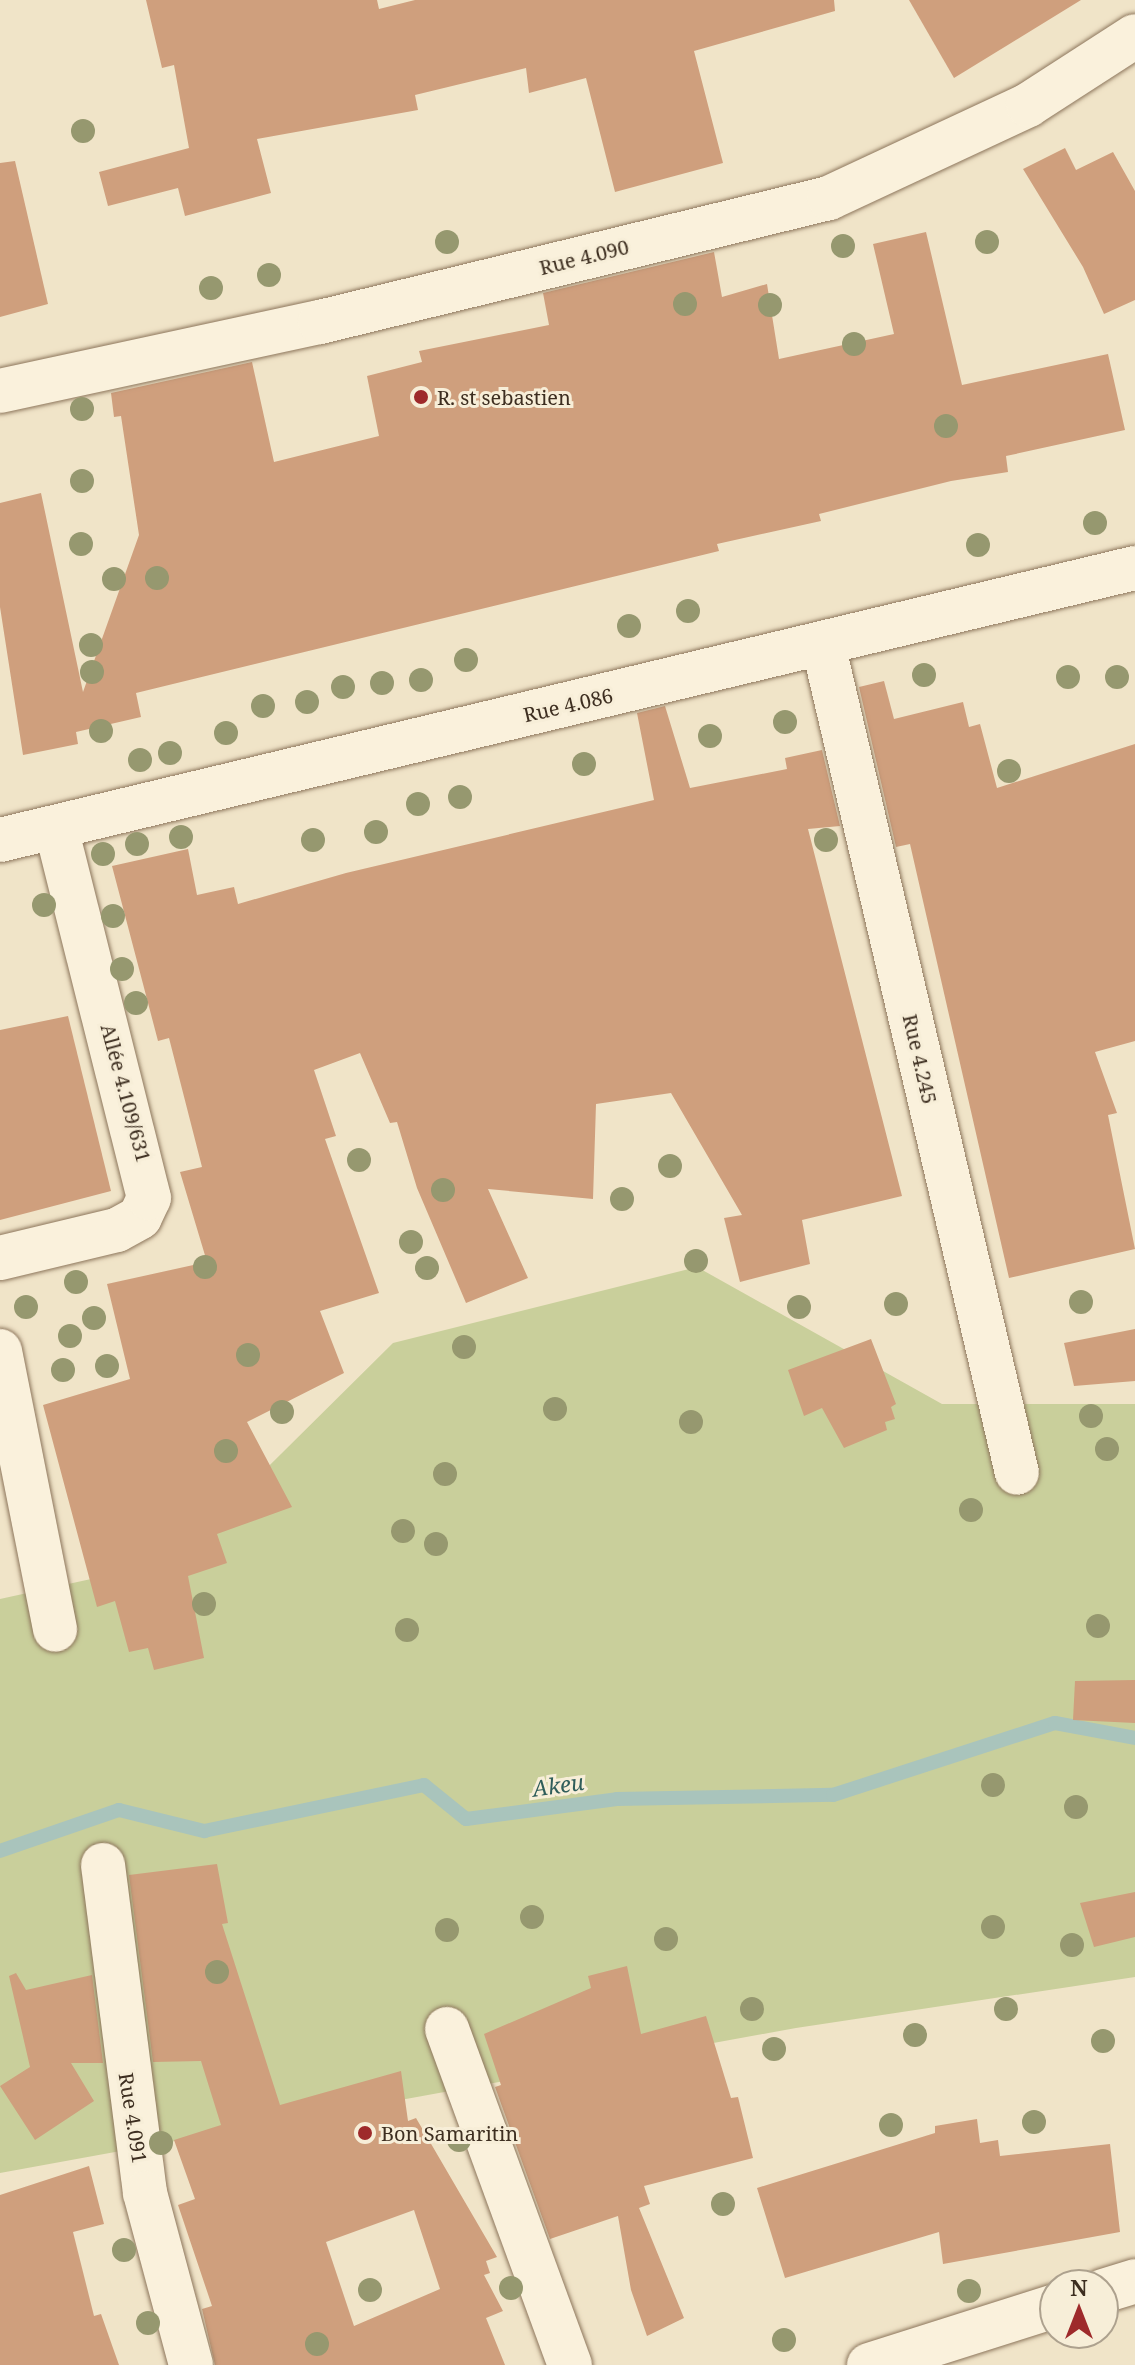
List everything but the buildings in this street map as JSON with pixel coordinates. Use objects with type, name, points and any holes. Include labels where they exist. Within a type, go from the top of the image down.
[{"type":"street","name":"Rue 4.090","points":[[0,391],[320,322],[829,198],[1028,105],[1135,36]]},
{"type":"street","name":"Rue 4.086","points":[[0,840],[1135,568]]},
{"type":"street","name":"Rue 4.245","points":[[823,644],[1017,1473]]},
{"type":"street","name":"Allée 4.109/631","points":[[0,1258],[117,1230],[140,1217],[149,1198],[56,827]]},
{"type":"street","points":[[0,1351],[55,1630]]},
{"type":"street","name":"Rue 4.091","points":[[103,1865],[145,2193],[191,2365]]},
{"type":"street","points":[[447,2029],[570,2365]]},
{"type":"street","points":[[869,2365],[1039,2311]]},
{"type":"green space","points":[[697,1267],[942,1404],[1135,1404],[1135,1977],[796,2028],[0,2173],[0,1599],[173,1561],[393,1343]]},
{"type":"waterway","name":"Akeu","points":[[0,1851],[119,1810],[204,1831],[424,1785],[466,1819],[617,1799],[833,1795],[1055,1723],[1135,1738]]},
{"type":"place","name":"R. st sebastien","points":[[421,397]]},
{"type":"place","name":"Bon Samaritin","points":[[365,2133]]}]
